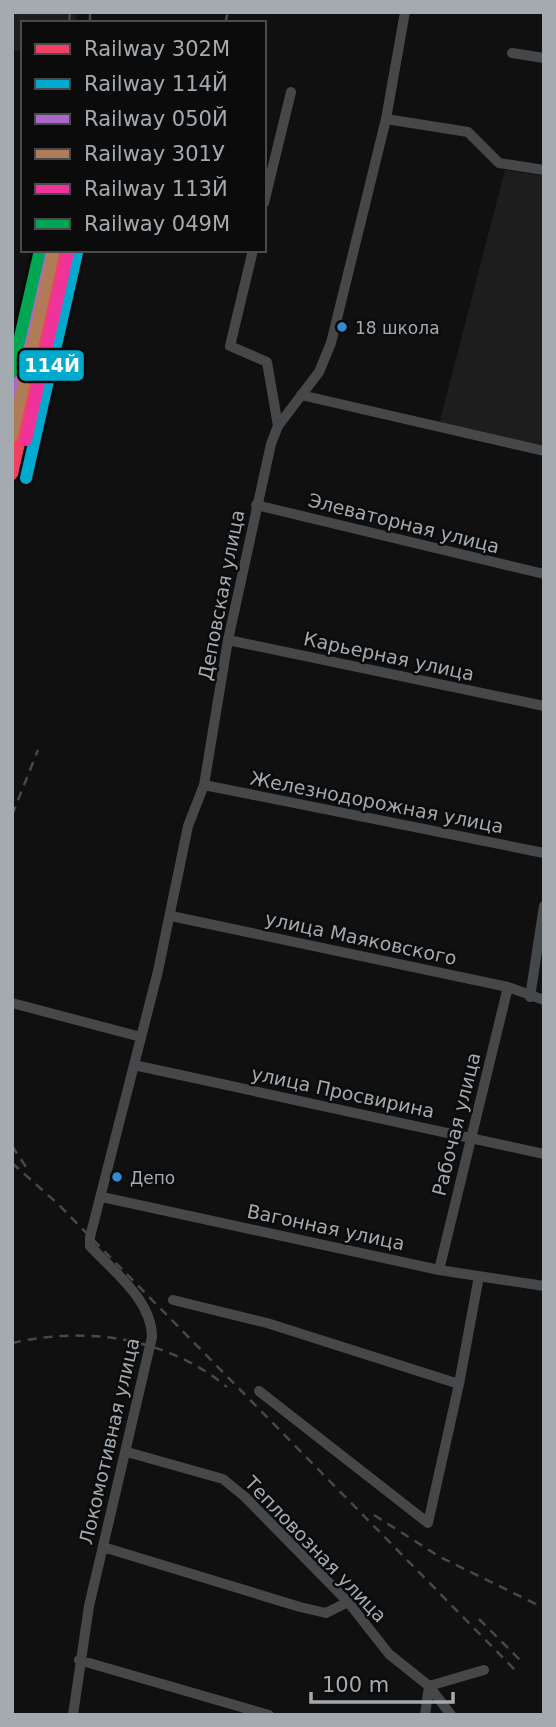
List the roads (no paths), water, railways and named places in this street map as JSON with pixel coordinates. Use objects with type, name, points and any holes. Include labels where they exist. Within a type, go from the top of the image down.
[{"type":"street","name":"Деповская улица","points":[[102,1197],[102,1186],[170,916],[188,826],[204,785],[228,640],[256,505],[278,426],[319,372],[331,342],[386,119],[405,12]]},
{"type":"street","points":[[512,53],[544,58]]},
{"type":"street","points":[[266,196],[291,93]]},
{"type":"street","points":[[386,119],[468,132],[499,163],[544,170]]},
{"type":"street","points":[[253,252],[230,346],[267,362],[278,426]]},
{"type":"street","points":[[301,395],[544,451]]},
{"type":"street","name":"Элеваторная улица","points":[[256,505],[544,575]]},
{"type":"street","name":"Карьерная улица","points":[[228,640],[544,706]]},
{"type":"street","name":"Железнодорожная улица","points":[[204,785],[544,853]]},
{"type":"street","points":[[530,996],[544,906]]},
{"type":"street","name":"улица Маяковского","points":[[170,916],[508,987],[544,1000]]},
{"type":"street","name":"Рабочая улица","points":[[439,1270],[469,1137],[508,987]]},
{"type":"street","points":[[12,1003],[141,1037]]},
{"type":"street","name":"улица Просвирина","points":[[134,1065],[544,1154]]},
{"type":"street","name":"Вагонная улица","points":[[102,1197],[439,1270],[544,1286]]},
{"type":"street","name":"Локомотивная улица","points":[[73,1715],[79,1660],[103,1547],[149,1360],[152,1329],[141,1302],[90,1246],[102,1197]]},
{"type":"street","points":[[259,1391],[428,1523],[459,1384],[479,1276]]},
{"type":"street","points":[[173,1300],[267,1323],[459,1384]]},
{"type":"street","name":"Тепловозная улица","points":[[127,1452],[223,1479],[245,1497],[348,1602],[389,1654],[429,1686],[451,1715]]},
{"type":"street","points":[[103,1547],[326,1613],[348,1602]]},
{"type":"street","points":[[79,1660],[269,1715]]},
{"type":"street","points":[[425,1715],[429,1686],[484,1670]]},
{"type":"railway","points":[[69,21],[70,12]]},
{"type":"railway","points":[[90,12],[90,21]]},
{"type":"railway","points":[[226,21],[228,12]]},
{"type":"railway","points":[[12,397],[46,252]]},
{"type":"railway","points":[[12,815],[38,750]]},
{"type":"railway","points":[[12,1146],[28,1170]]},
{"type":"railway","points":[[12,1163],[58,1204],[515,1670]]},
{"type":"railway","points":[[12,1343],[69,1336],[125,1340],[178,1357],[227,1387]]},
{"type":"railway","points":[[374,1515],[440,1557],[544,1608]]},
{"type":"railway","points":[[479,1619],[522,1662]]},
{"type":"rail line","name":"049М","points":[[12,372],[40,252]]},
{"type":"rail line","name":"050Й","points":[[12,411],[49,252]]},
{"type":"rail line","name":"301У","points":[[12,436],[54,252]]},
{"type":"rail line","name":"302М","points":[[12,474],[63,252]]},
{"type":"rail line","name":"113Й","points":[[26,440],[68,253]]},
{"type":"rail line","name":"114Й","points":[[26,478],[77,253]]},
{"type":"place","name":"18 школа","points":[[342,327]]},
{"type":"place","name":"Депо","points":[[117,1177]]}]
